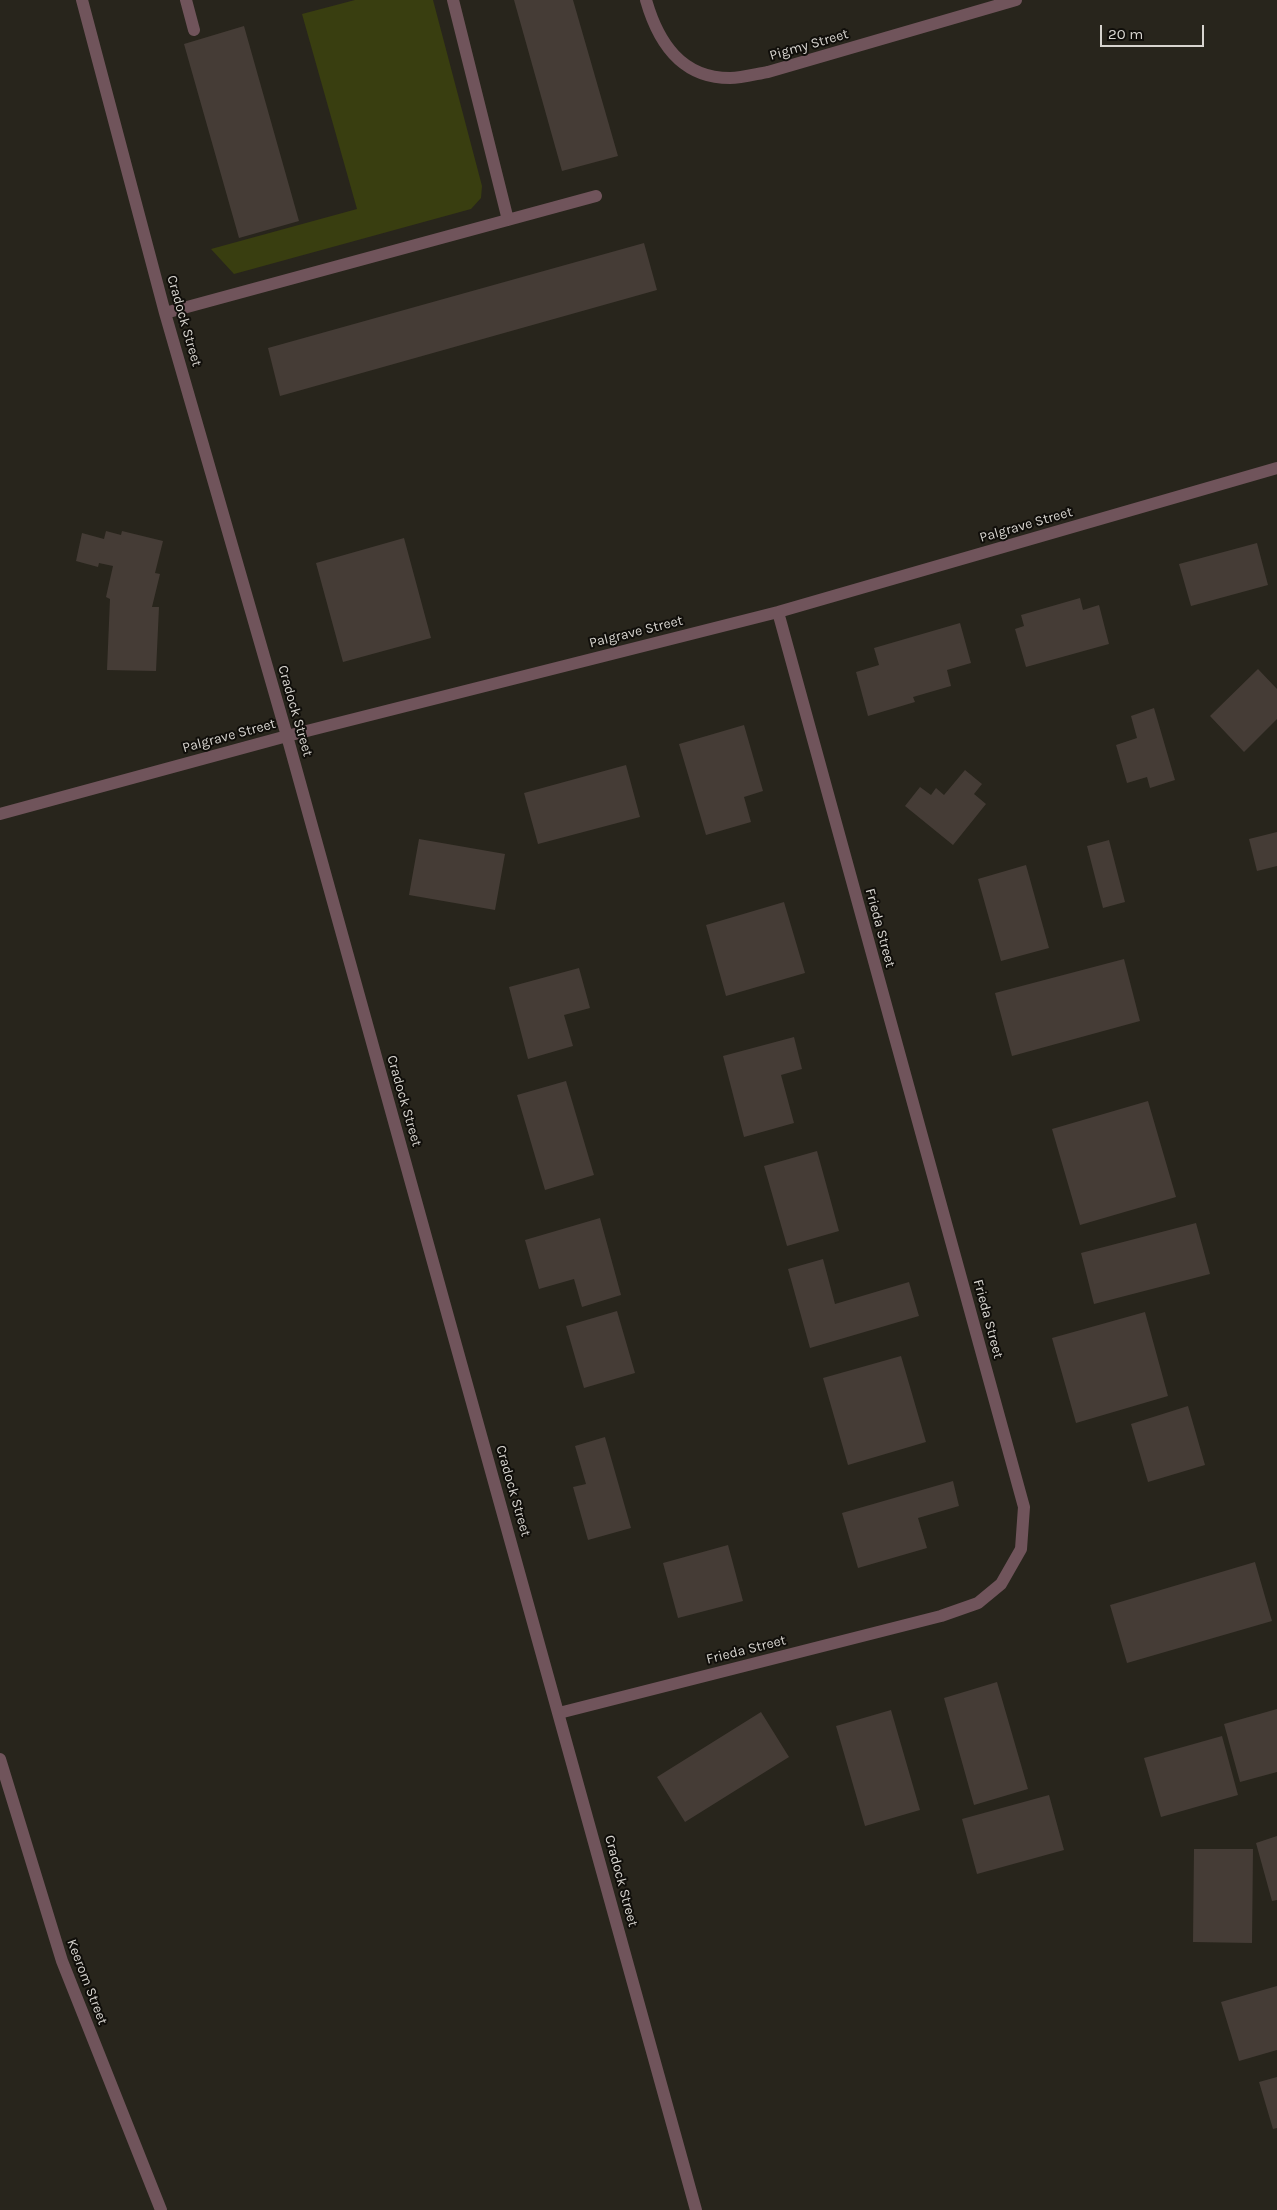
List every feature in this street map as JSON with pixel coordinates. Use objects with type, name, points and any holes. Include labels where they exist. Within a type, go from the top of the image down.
[{"type":"street","name":"Cradock Street","points":[[82,0],[165,314],[287,736],[696,2210]]},
{"type":"street","points":[[186,0],[194,30]]},
{"type":"street","points":[[453,0],[508,220]]},
{"type":"street","name":"Pigmy Street","points":[[646,0],[659,37],[674,56],[697,73],[729,78],[768,72],[1016,0]]},
{"type":"street","points":[[165,314],[596,196]]},
{"type":"street","name":"Palgrave Street","points":[[0,814],[287,736],[778,612],[1277,468]]},
{"type":"street","name":"Frieda Street","points":[[559,1713],[941,1616],[978,1603],[1001,1584],[1021,1549],[1024,1507],[778,612]]},
{"type":"street","name":"Keerom Street","points":[[0,1759],[62,1961],[160,2210]]},
{"type":"green space","points":[[355,0],[433,0],[482,186],[481,198],[471,209],[234,274],[211,249],[357,209],[302,14]]},
{"type":"building","points":[[514,0],[573,0],[618,156],[562,171]]},
{"type":"building","points":[[244,26],[299,221],[239,238],[184,44]]},
{"type":"building","points":[[644,243],[657,290],[280,396],[268,348]]},
{"type":"building","points":[[106,531],[121,535],[122,531],[163,541],[155,573],[160,574],[152,607],[159,607],[156,671],[107,670],[110,599],[106,597],[113,566],[99,563],[98,567],[76,561],[82,533],[104,539]]},
{"type":"building","points":[[404,538],[431,638],[343,662],[316,563]]},
{"type":"building","points":[[1257,543],[1268,585],[1191,606],[1179,564]]},
{"type":"building","points":[[1080,598],[1083,610],[1099,605],[1109,644],[1026,667],[1015,629],[1024,626],[1021,615]]},
{"type":"building","points":[[960,623],[971,663],[947,670],[951,686],[913,697],[915,702],[868,716],[856,672],[879,665],[874,648]]},
{"type":"building","points":[[1258,669],[1277,689],[1277,719],[1244,752],[1210,716]]},
{"type":"building","points":[[1154,708],[1175,780],[1150,788],[1147,777],[1127,783],[1116,745],[1137,738],[1131,716]]},
{"type":"building","points":[[744,725],[763,791],[744,797],[751,822],[706,835],[679,744]]},
{"type":"building","points":[[626,765],[640,817],[538,844],[524,793]]},
{"type":"building","points":[[965,770],[982,784],[974,794],[986,804],[953,845],[905,806],[920,787],[931,795],[936,788],[944,795]]},
{"type":"building","points":[[1277,832],[1277,866],[1257,871],[1249,839]]},
{"type":"building","points":[[419,839],[505,854],[495,910],[409,895]]},
{"type":"building","points":[[1109,840],[1125,902],[1103,908],[1087,846]]},
{"type":"building","points":[[1026,865],[1049,948],[1001,961],[978,879]]},
{"type":"building","points":[[784,902],[805,973],[726,996],[706,925]]},
{"type":"building","points":[[1124,959],[1140,1021],[1012,1056],[995,993]]},
{"type":"building","points":[[579,968],[590,1008],[564,1015],[573,1046],[528,1059],[509,987]]},
{"type":"building","points":[[794,1037],[802,1069],[781,1075],[794,1123],[744,1137],[723,1056]]},
{"type":"building","points":[[566,1081],[594,1175],[545,1190],[517,1095]]},
{"type":"building","points":[[1148,1101],[1176,1197],[1080,1225],[1052,1129]]},
{"type":"building","points":[[817,1151],[839,1231],[787,1246],[764,1166]]},
{"type":"building","points":[[600,1218],[621,1295],[582,1307],[574,1279],[539,1289],[525,1240]]},
{"type":"building","points":[[1196,1223],[1210,1274],[1094,1304],[1081,1253]]},
{"type":"building","points":[[823,1259],[835,1304],[909,1282],[919,1316],[810,1348],[788,1269]]},
{"type":"building","points":[[617,1311],[635,1373],[584,1388],[566,1326]]},
{"type":"building","points":[[1145,1312],[1168,1396],[1076,1423],[1052,1338]]},
{"type":"building","points":[[901,1356],[926,1442],[848,1465],[823,1378]]},
{"type":"building","points":[[1188,1406],[1205,1465],[1148,1482],[1131,1424]]},
{"type":"building","points":[[605,1437],[631,1528],[588,1540],[573,1487],[586,1484],[575,1446]]},
{"type":"building","points":[[953,1481],[959,1506],[918,1518],[927,1548],[858,1568],[842,1513]]},
{"type":"building","points":[[728,1545],[743,1601],[678,1618],[663,1563]]},
{"type":"building","points":[[1255,1562],[1272,1621],[1127,1663],[1110,1605]]},
{"type":"building","points":[[997,1682],[1028,1789],[974,1805],[944,1698]]},
{"type":"building","points":[[1277,1709],[1277,1772],[1240,1782],[1224,1724]]},
{"type":"building","points":[[891,1710],[920,1810],[865,1826],[836,1726]]},
{"type":"building","points":[[761,1712],[789,1757],[685,1822],[657,1777]]},
{"type":"building","points":[[1222,1736],[1238,1795],[1161,1817],[1144,1758]]},
{"type":"building","points":[[1049,1795],[1064,1850],[977,1874],[962,1819]]},
{"type":"building","points":[[1277,1836],[1277,1900],[1272,1901],[1256,1843]]},
{"type":"building","points":[[1194,1849],[1253,1849],[1252,1943],[1193,1942]]},
{"type":"building","points":[[1277,1986],[1277,2050],[1239,2061],[1221,2002]]},
{"type":"building","points":[[1277,2077],[1277,2128],[1273,2129],[1259,2082]]}]
